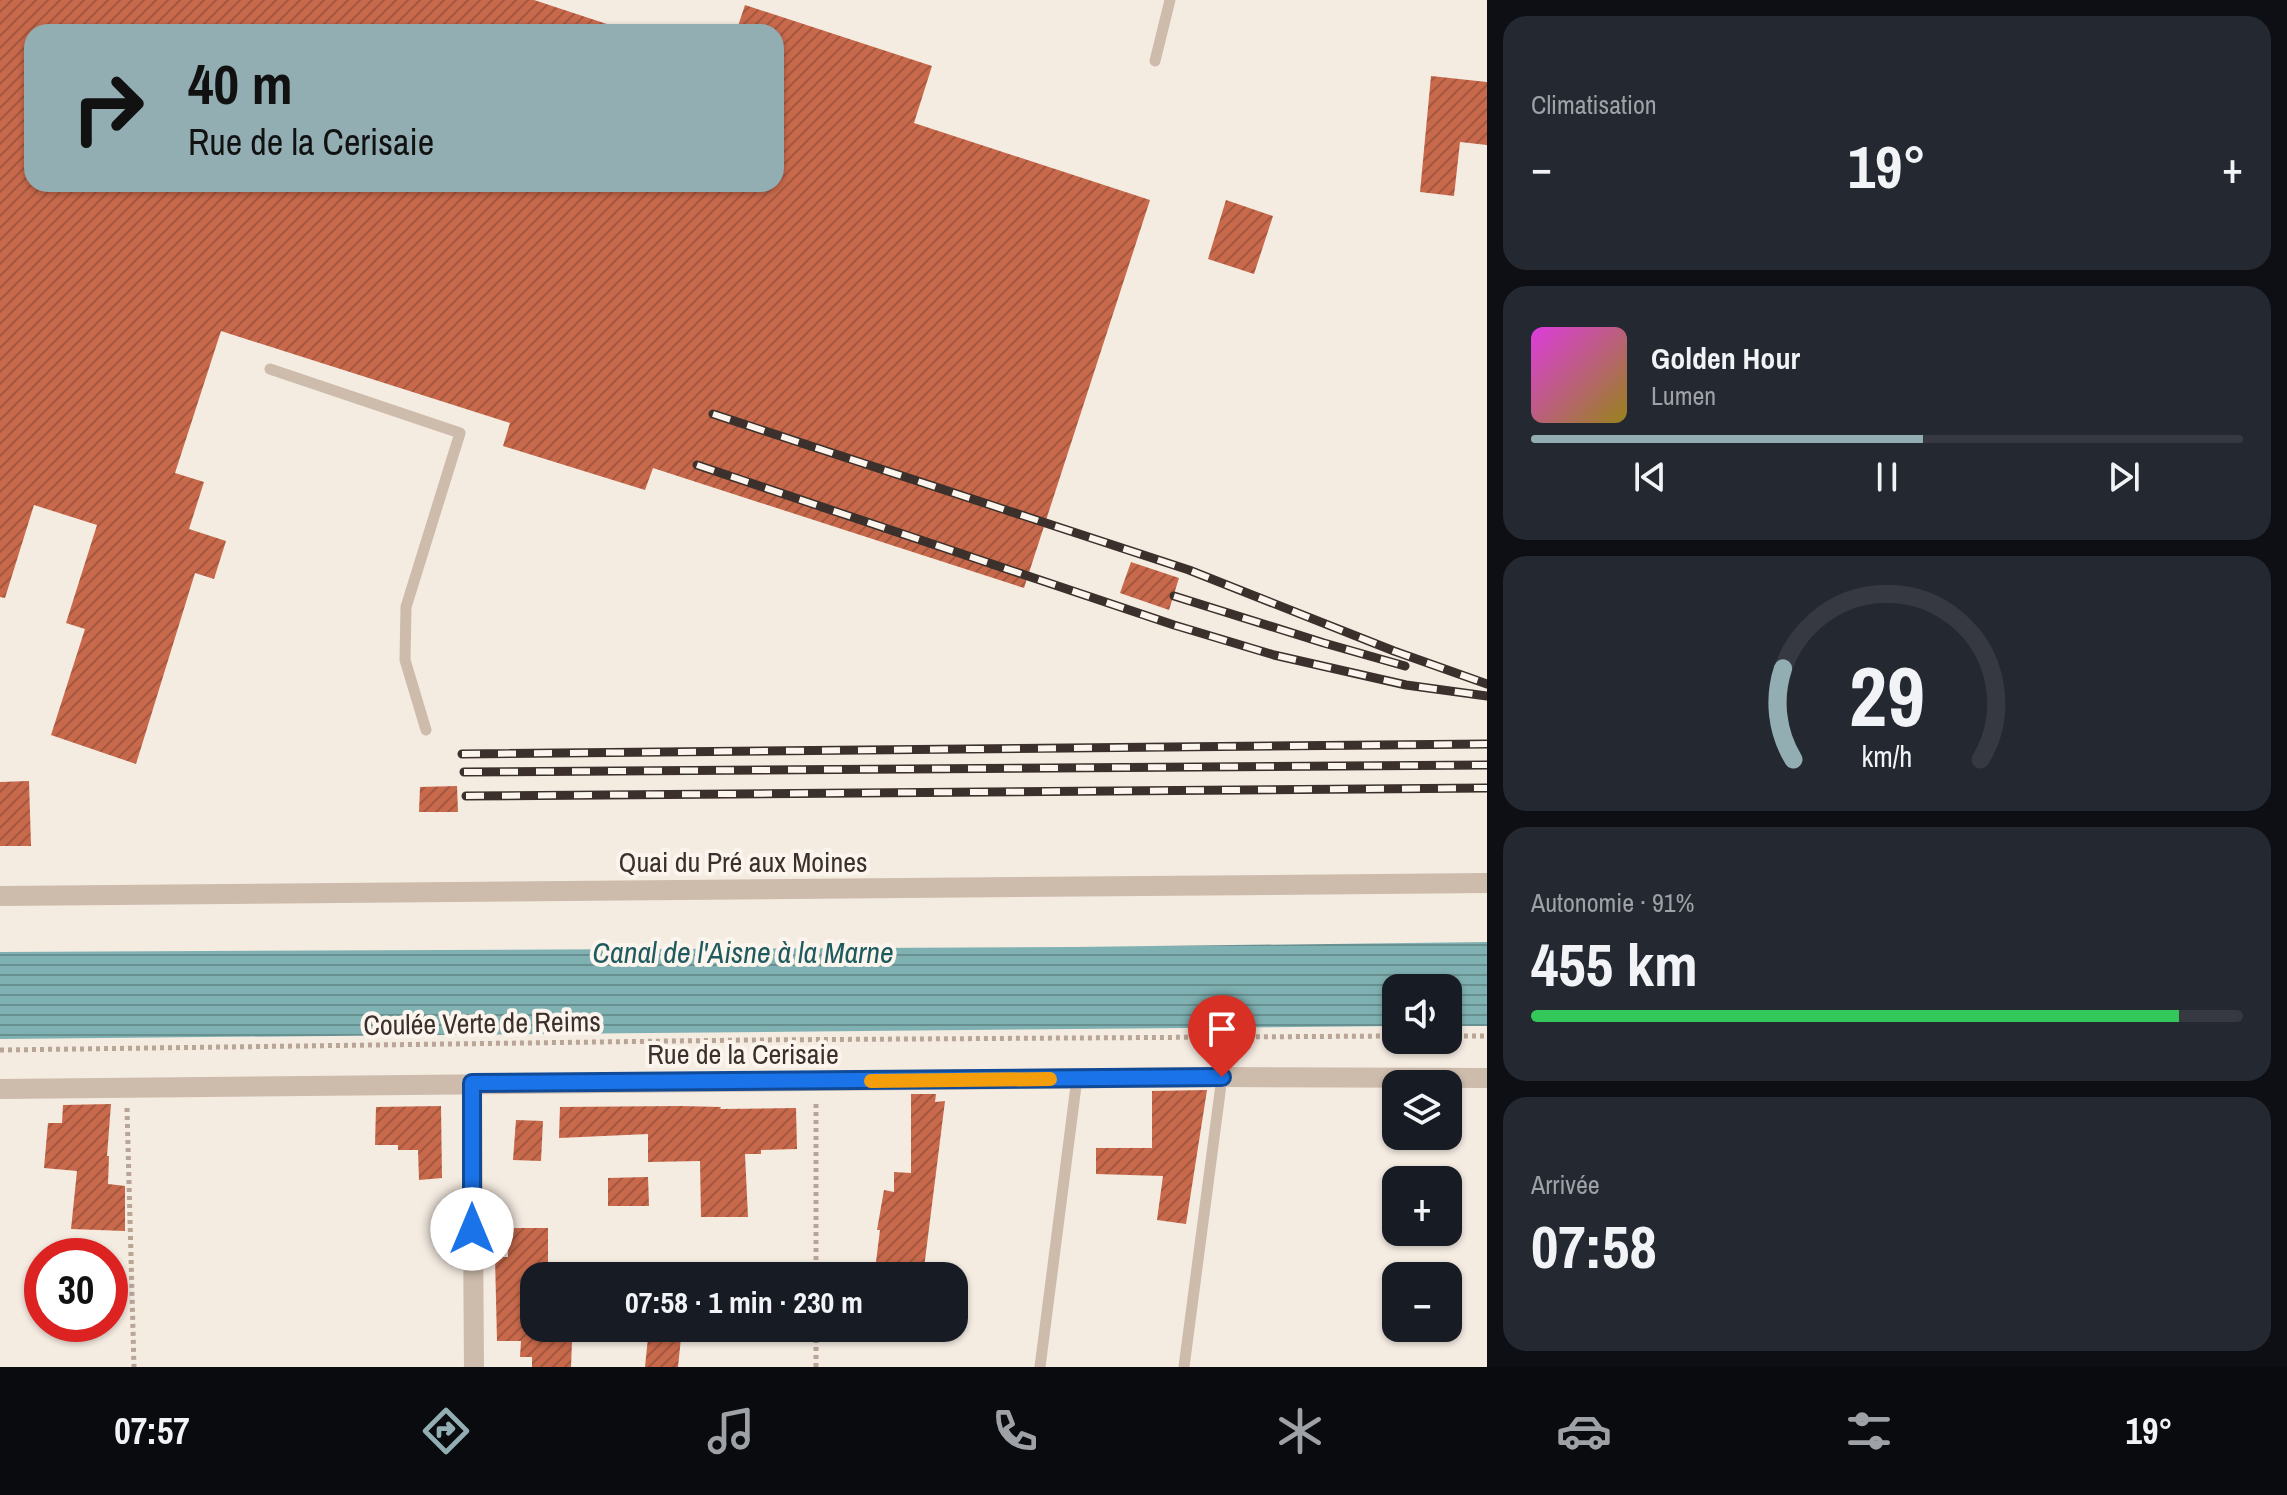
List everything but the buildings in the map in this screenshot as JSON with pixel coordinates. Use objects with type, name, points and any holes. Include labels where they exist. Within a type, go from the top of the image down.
[{"type":"street","name":"Quai du Pré aux Moines","points":[[0,896],[1487,883]]},
{"type":"street","name":"Rue de la Cerisaie","points":[[0,1089],[1077,1078],[1487,1078]]},
{"type":"street","points":[[472,1083],[474,1367]]},
{"type":"lane","points":[[1155,61],[1170,0]]},
{"type":"lane","points":[[270,369],[460,433],[406,607],[405,660],[426,730]]},
{"type":"lane","points":[[1184,1367],[1222,1077]]},
{"type":"lane","points":[[1040,1367],[1077,1078]]},
{"type":"path","name":"Coulée Verte de Reims","points":[[0,1050],[748,1040],[1382,1036]]},
{"type":"path","points":[[1462,1036],[1487,1036]]},
{"type":"path","points":[[816,1082],[816,1262]]},
{"type":"path","points":[[127,1088],[134,1367]]},
{"type":"path","points":[[816,1342],[816,1367]]},
{"type":"water","name":"Canal de l'Aisne à la Marne","points":[[1487,942],[1487,1026],[1462,1026],[1462,974],[1382,974],[1382,1026],[0,1039],[0,952]]},
{"type":"railway","points":[[713,414],[1189,570],[1394,651],[1487,684]]},
{"type":"railway","points":[[697,465],[1174,625],[1274,655],[1406,685],[1487,696]]},
{"type":"railway","points":[[1174,596],[1405,666]]},
{"type":"railway","points":[[462,754],[1487,744]]},
{"type":"railway","points":[[464,772],[1487,765]]},
{"type":"railway","points":[[466,796],[1487,788]]},
{"type":"slow traffic","points":[[871,1081],[1050,1079]]},
{"type":"route","points":[[472,1229],[472,1083],[1222,1077]]}]
